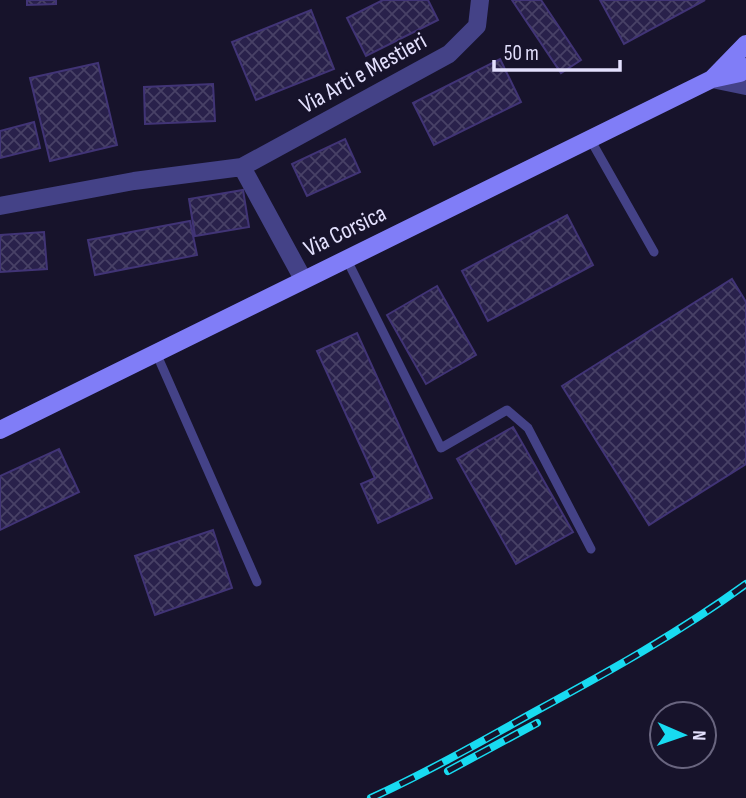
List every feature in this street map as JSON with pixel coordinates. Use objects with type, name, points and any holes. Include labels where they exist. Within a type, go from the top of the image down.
[{"type":"main road","name":"Via Corsica","points":[[712,79],[746,44]]},
{"type":"main road","name":"Via Corsica","points":[[0,430],[157,355],[345,258],[712,79],[740,73],[746,67]]},
{"type":"street","name":"Via Arti e Mestieri","points":[[0,205],[134,181],[242,167],[449,54],[477,26],[480,0]]},
{"type":"street","points":[[712,79],[746,86]]},
{"type":"street","points":[[242,167],[303,279]]},
{"type":"lane","points":[[590,139],[654,252]]},
{"type":"lane","points":[[345,258],[441,448],[507,410],[528,428],[590,549]]},
{"type":"lane","points":[[157,355],[257,582]]},
{"type":"building","points":[[27,0],[56,0],[56,4],[27,5]]},
{"type":"building","points":[[383,0],[428,0],[438,20],[366,56],[347,18]]},
{"type":"building","points":[[512,0],[541,0],[581,60],[561,73]]},
{"type":"building","points":[[600,0],[705,0],[624,44]]},
{"type":"building","points":[[311,10],[334,69],[256,100],[232,42]]},
{"type":"building","points":[[500,59],[521,102],[434,145],[413,103]]},
{"type":"building","points":[[98,63],[117,145],[50,161],[30,78]]},
{"type":"building","points":[[213,84],[215,121],[145,124],[144,87]]},
{"type":"building","points":[[34,122],[40,148],[0,158],[0,131]]},
{"type":"building","points":[[345,139],[360,172],[307,196],[292,164]]},
{"type":"building","points":[[243,190],[249,227],[195,236],[189,199]]},
{"type":"building","points":[[567,215],[593,265],[488,321],[462,271]]},
{"type":"building","points":[[190,221],[197,255],[95,275],[88,240]]},
{"type":"building","points":[[44,232],[47,269],[0,272],[0,235]]},
{"type":"building","points":[[732,279],[746,302],[746,464],[649,525],[562,386]]},
{"type":"building","points":[[437,286],[476,355],[426,384],[387,315]]},
{"type":"building","points":[[357,333],[432,498],[378,523],[361,484],[375,478],[317,351]]},
{"type":"building","points":[[513,427],[573,532],[516,564],[457,459]]},
{"type":"building","points":[[59,449],[79,492],[0,530],[0,476]]},
{"type":"building","points":[[213,530],[232,588],[155,615],[135,556]]},
{"type":"railway","points":[[371,798],[455,756],[617,666],[670,635],[746,584]]},
{"type":"railway","points":[[448,771],[537,723]]}]
